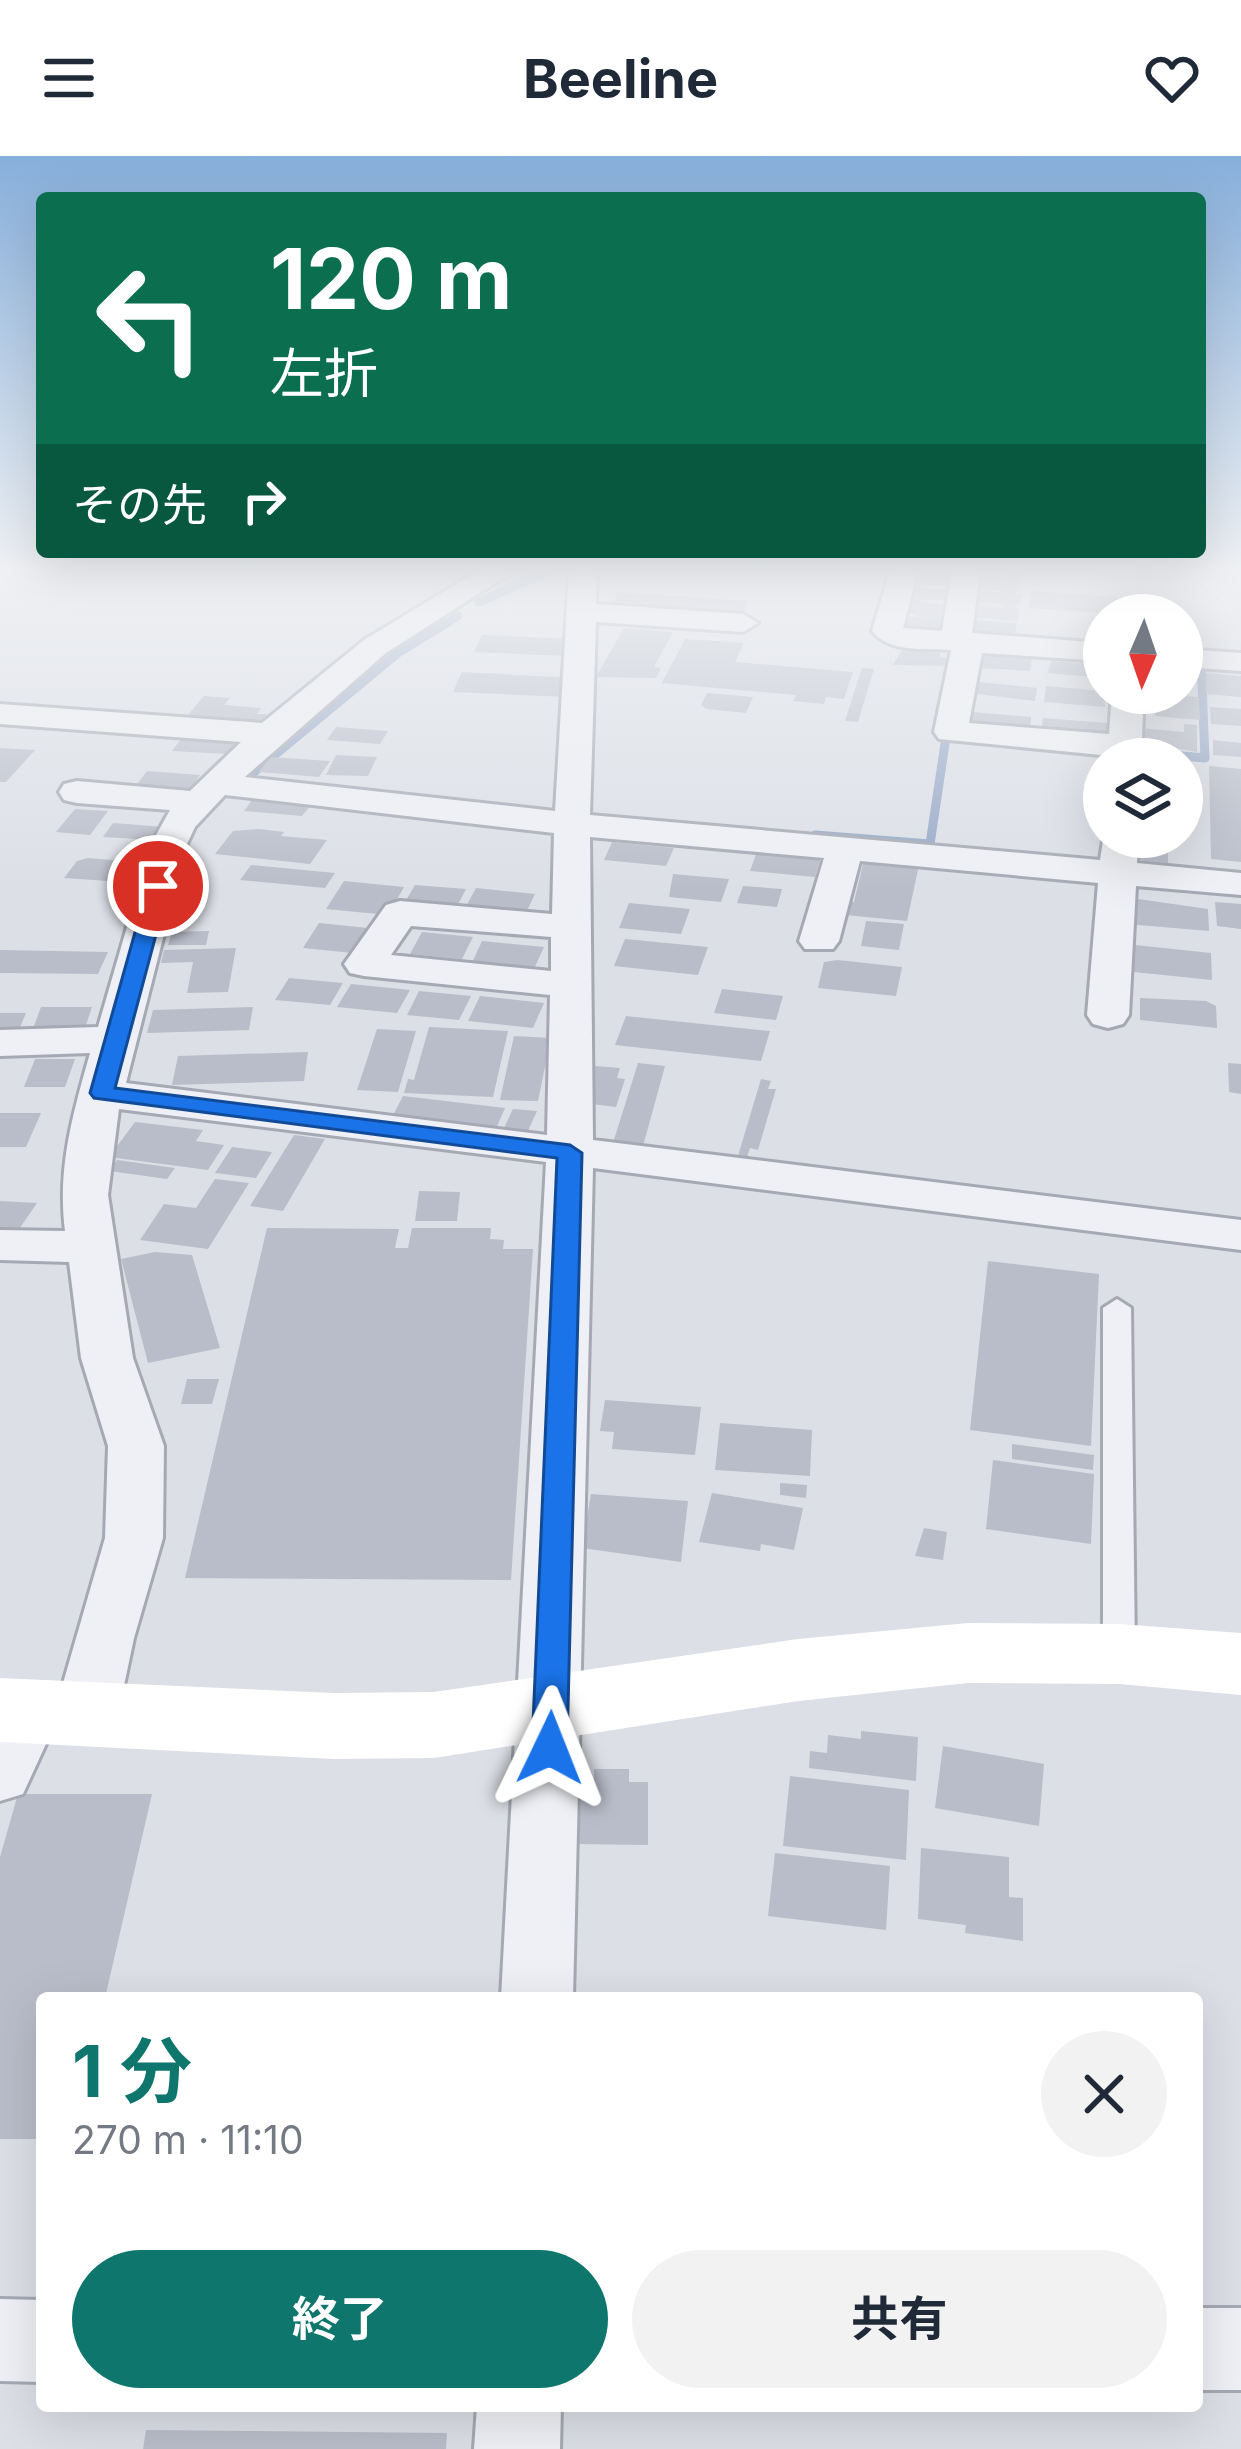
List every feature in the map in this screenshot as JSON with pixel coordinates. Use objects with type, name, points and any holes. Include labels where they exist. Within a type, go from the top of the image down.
[{"type":"street","points":[[29,1728],[103,1637],[134,1538],[136,1446],[107,1358],[88,1246],[85,1195],[90,1134],[170,844],[178,824],[208,793],[335,678]]},
{"type":"street","points":[[537,1992],[570,1153],[572,824],[578,678]]},
{"type":"street","points":[[958,678],[951,732],[1083,747]]},
{"type":"street","points":[[0,714],[271,734]]},
{"type":"street","points":[[77,792],[208,793],[845,849],[1083,854]]},
{"type":"street","points":[[819,941],[845,849]]},
{"type":"street","points":[[1108,1015],[1119,858]]},
{"type":"street","points":[[1132,858],[1241,884]]},
{"type":"street","points":[[571,927],[400,913],[364,964],[571,985]]},
{"type":"street","points":[[0,1043],[116,1040]]},
{"type":"street","points":[[102,1093],[1241,1235]]},
{"type":"street","points":[[0,1245],[88,1246]]},
{"type":"street","points":[[29,1728],[434,1725],[798,1670],[968,1653],[1119,1654],[1241,1664]]},
{"type":"street","points":[[0,2340],[36,2341]]},
{"type":"street","points":[[1203,2349],[1241,2349]]},
{"type":"street","points":[[517,2449],[518,2412]]},
{"type":"lane","points":[[1117,1308],[1119,1654]]},
{"type":"building","points":[[459,678],[574,678],[567,697],[453,692]]},
{"type":"building","points":[[665,678],[851,678],[844,699],[826,697],[824,704],[793,701],[796,695],[662,683]]},
{"type":"building","points":[[859,678],[871,678],[858,722],[845,721]]},
{"type":"building","points":[[1206,678],[1241,678],[1241,697],[1206,694]]},
{"type":"building","points":[[980,682],[1037,688],[1035,701],[970,693],[971,686]]},
{"type":"building","points":[[1046,686],[1083,689],[1083,705],[1044,702]]},
{"type":"building","points":[[707,693],[753,697],[746,713],[707,709],[701,705]]},
{"type":"building","points":[[204,696],[230,698],[224,705],[261,708],[257,714],[267,714],[257,727],[182,722]]},
{"type":"building","points":[[1210,707],[1241,709],[1241,726],[1211,724]]},
{"type":"building","points":[[973,712],[1031,717],[1030,730],[970,728]]},
{"type":"building","points":[[1200,714],[1200,720],[1155,716]]},
{"type":"building","points":[[1043,718],[1108,723],[1107,736],[1041,733]]},
{"type":"building","points":[[1184,724],[1197,725],[1197,738],[1138,738],[1139,728],[1184,732]]},
{"type":"building","points":[[336,727],[388,731],[380,744],[327,740]]},
{"type":"building","points":[[184,735],[238,739],[227,754],[172,751]]},
{"type":"building","points":[[1213,740],[1241,743],[1241,757],[1213,755]]},
{"type":"building","points":[[0,748],[35,750],[6,782],[0,782]]},
{"type":"building","points":[[336,755],[377,757],[368,776],[326,775]]},
{"type":"building","points":[[270,757],[330,761],[319,777],[259,772]]},
{"type":"building","points":[[1209,766],[1241,769],[1241,862],[1211,859]]},
{"type":"building","points":[[147,771],[200,775],[189,791],[135,787]]},
{"type":"building","points":[[253,799],[311,805],[302,816],[244,811]]},
{"type":"building","points":[[75,809],[108,811],[90,835],[56,832]]},
{"type":"building","points":[[113,823],[165,827],[155,840],[103,837]]},
{"type":"building","points":[[259,829],[327,840],[310,864],[215,854],[233,831]]},
{"type":"building","points":[[612,842],[674,848],[666,866],[604,860]]},
{"type":"building","points":[[756,854],[820,860],[815,877],[750,871]]},
{"type":"building","points":[[1168,858],[1168,863],[1128,859]]},
{"type":"building","points":[[864,860],[919,865],[907,921],[835,914],[839,901],[854,902]]},
{"type":"building","points":[[77,861],[137,862],[123,882],[64,878]]},
{"type":"building","points":[[251,865],[335,873],[325,888],[240,880]]},
{"type":"building","points":[[673,874],[729,879],[721,902],[669,897]]},
{"type":"building","points":[[344,881],[404,887],[388,915],[326,909]]},
{"type":"building","points":[[415,885],[466,889],[454,912],[402,907]]},
{"type":"building","points":[[743,886],[782,889],[777,907],[737,903]]},
{"type":"building","points":[[476,888],[535,894],[524,917],[463,912]]},
{"type":"building","points":[[1131,898],[1208,909],[1209,931],[1127,924]]},
{"type":"building","points":[[1215,902],[1241,904],[1241,929],[1217,926]]},
{"type":"building","points":[[629,903],[690,909],[681,934],[619,928]]},
{"type":"building","points":[[866,921],[904,924],[899,950],[861,946]]},
{"type":"building","points":[[319,923],[368,928],[353,953],[303,948]]},
{"type":"building","points":[[209,931],[206,945],[168,945],[172,932]]},
{"type":"building","points":[[422,932],[473,937],[462,959],[410,954]]},
{"type":"building","points":[[625,939],[708,947],[698,975],[614,966]]},
{"type":"building","points":[[482,941],[544,947],[533,971],[471,965]]},
{"type":"building","points":[[1135,945],[1211,953],[1212,980],[1134,972]]},
{"type":"building","points":[[236,948],[228,992],[187,993],[193,962],[161,963],[164,950]]},
{"type":"building","points":[[0,950],[108,952],[98,974],[0,973]]},
{"type":"building","points":[[824,962],[902,967],[896,996],[818,988]]},
{"type":"building","points":[[289,978],[343,983],[330,1005],[275,1000]]},
{"type":"building","points":[[351,984],[410,990],[397,1013],[337,1007]]},
{"type":"building","points":[[722,989],[783,996],[776,1020],[714,1013]]},
{"type":"building","points":[[419,991],[471,996],[459,1020],[407,1015]]},
{"type":"building","points":[[480,996],[544,1003],[533,1028],[468,1021]]},
{"type":"building","points":[[1140,998],[1206,1001],[1216,1006],[1217,1028],[1140,1020]]},
{"type":"building","points":[[41,1007],[92,1007],[86,1025],[78,1025],[74,1035],[31,1034]]},
{"type":"building","points":[[253,1007],[249,1030],[147,1033],[153,1010]]},
{"type":"building","points":[[0,1013],[26,1013],[18,1032],[0,1033]]},
{"type":"building","points":[[626,1016],[770,1031],[761,1061],[615,1045]]},
{"type":"building","points":[[429,1027],[508,1031],[493,1097],[404,1093],[408,1079],[414,1080]]},
{"type":"building","points":[[377,1029],[416,1031],[398,1092],[357,1090]]},
{"type":"building","points":[[514,1036],[551,1038],[538,1101],[500,1100]]},
{"type":"building","points":[[308,1052],[304,1081],[172,1085],[178,1056]]},
{"type":"building","points":[[35,1059],[75,1059],[65,1087],[24,1087]]},
{"type":"building","points":[[638,1063],[665,1066],[643,1146],[613,1143]]},
{"type":"building","points":[[1228,1063],[1241,1064],[1241,1094],[1229,1092]]},
{"type":"building","points":[[595,1066],[620,1068],[617,1078],[625,1079],[616,1107],[582,1103]]},
{"type":"building","points":[[761,1079],[771,1081],[768,1089],[776,1089],[758,1150],[750,1148],[747,1157],[738,1156]]},
{"type":"building","points":[[403,1096],[505,1108],[495,1131],[391,1119]]},
{"type":"building","points":[[513,1109],[537,1111],[527,1133],[503,1130]]},
{"type":"building","points":[[0,1113],[41,1113],[26,1147],[0,1147]]},
{"type":"building","points":[[135,1122],[203,1130],[196,1141],[224,1145],[208,1170],[109,1157]]},
{"type":"building","points":[[294,1135],[325,1139],[283,1211],[250,1206]]},
{"type":"building","points":[[232,1147],[272,1152],[256,1178],[215,1173]]},
{"type":"building","points":[[117,1160],[175,1168],[167,1179],[110,1171]]},
{"type":"building","points":[[215,1179],[249,1183],[208,1249],[140,1240],[164,1204],[196,1208]]},
{"type":"building","points":[[419,1191],[460,1192],[457,1221],[415,1221]]},
{"type":"building","points":[[0,1201],[37,1203],[15,1235],[0,1234]]},
{"type":"building","points":[[267,1228],[399,1229],[395,1248],[408,1248],[412,1228],[491,1228],[490,1239],[504,1240],[503,1249],[533,1249],[511,1580],[185,1578]]},
{"type":"building","points":[[155,1252],[192,1255],[220,1348],[148,1363],[121,1259]]},
{"type":"building","points":[[988,1261],[1099,1274],[1091,1446],[970,1430]]},
{"type":"building","points":[[187,1379],[219,1379],[212,1404],[181,1404]]},
{"type":"building","points":[[605,1400],[701,1407],[695,1455],[612,1449],[614,1432],[600,1431]]},
{"type":"building","points":[[720,1423],[812,1430],[810,1476],[715,1470]]},
{"type":"building","points":[[1012,1444],[1094,1455],[1093,1470],[1012,1459]]},
{"type":"building","points":[[993,1460],[1094,1474],[1091,1544],[986,1529]]},
{"type":"building","points":[[780,1483],[807,1485],[806,1498],[780,1495]]},
{"type":"building","points":[[712,1493],[803,1508],[794,1550],[761,1544],[760,1551],[699,1542]]},
{"type":"building","points":[[591,1494],[688,1501],[681,1562],[582,1548]]},
{"type":"building","points":[[924,1528],[947,1532],[943,1560],[915,1556]]},
{"type":"building","points":[[861,1731],[918,1737],[916,1781],[809,1768],[810,1751],[827,1753],[828,1735],[861,1739]]},
{"type":"building","points":[[943,1746],[1044,1764],[1039,1826],[935,1808]]},
{"type":"building","points":[[594,1769],[629,1769],[629,1782],[648,1782],[648,1845],[575,1844],[578,1781],[594,1781]]},
{"type":"building","points":[[790,1776],[909,1790],[906,1860],[783,1846]]},
{"type":"building","points":[[18,1794],[152,1794],[106,1992],[36,1992],[36,2139],[0,2139],[0,1857]]},
{"type":"building","points":[[921,1848],[1009,1857],[1009,1897],[1023,1898],[1023,1941],[965,1933],[966,1925],[918,1919]]},
{"type":"building","points":[[775,1853],[890,1866],[886,1930],[768,1916]]},
{"type":"building","points":[[146,2430],[447,2433],[446,2449],[143,2449]]},
{"type":"waterway","points":[[248,777],[368,678]]},
{"type":"waterway","points":[[1203,709],[1203,758]]},
{"type":"waterway","points":[[815,835],[930,844],[946,737],[960,738]]},
{"type":"route","points":[[158,886],[102,1093],[570,1153],[550,1748]]}]
